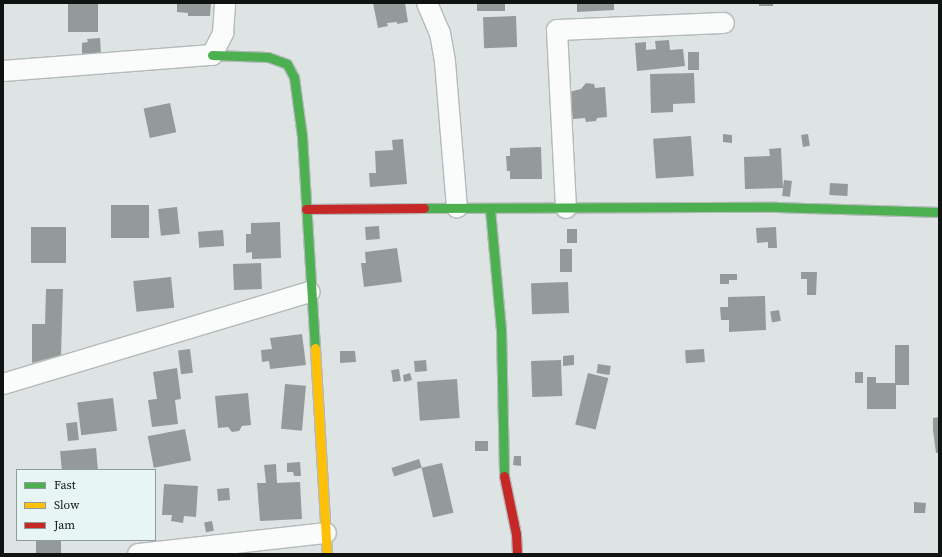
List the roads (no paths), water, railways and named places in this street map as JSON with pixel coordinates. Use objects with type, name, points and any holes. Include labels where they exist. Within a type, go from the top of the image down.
[{"type":"street","points":[[212,55],[223,33],[225,3]]},
{"type":"street","points":[[427,3],[440,33],[445,62],[457,208]]},
{"type":"street","points":[[566,208],[556,30],[724,23]]},
{"type":"street","points":[[3,71],[212,55],[268,57],[287,64],[294,77],[298,100],[327,554]]},
{"type":"street","points":[[306,209],[776,207],[939,212]]},
{"type":"street","points":[[490,209],[501,329],[504,480],[516,534],[517,554]]},
{"type":"street","points":[[3,384],[310,292]]},
{"type":"street","points":[[138,554],[326,533]]}]
